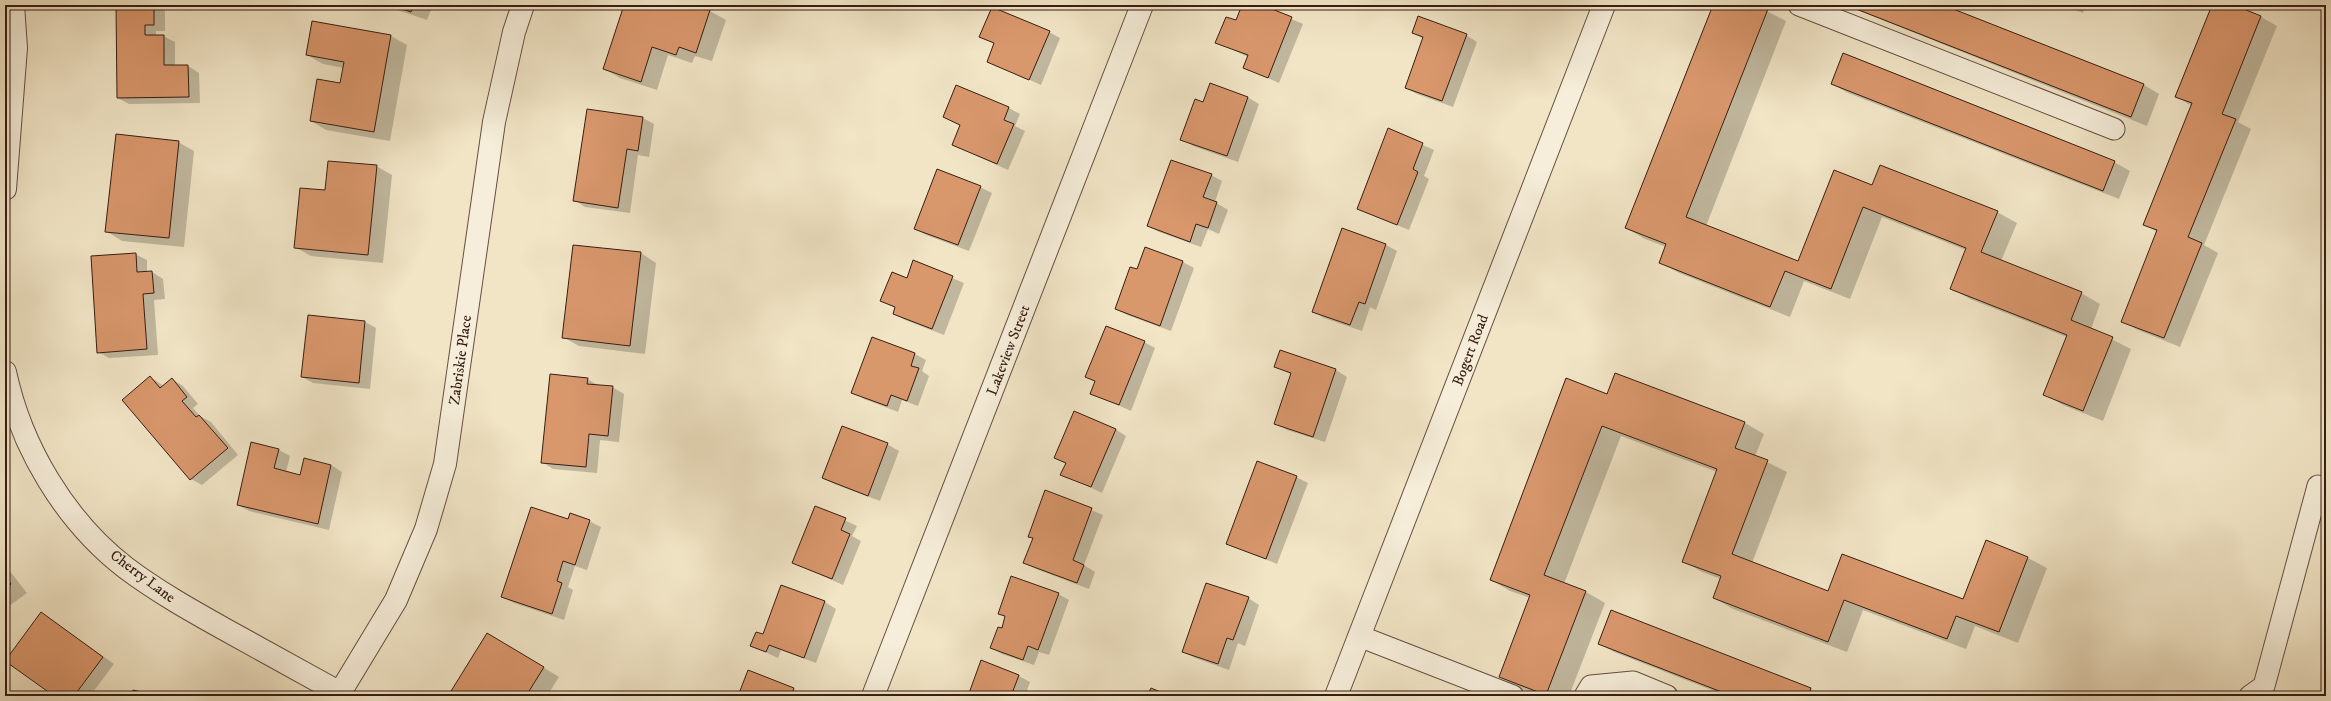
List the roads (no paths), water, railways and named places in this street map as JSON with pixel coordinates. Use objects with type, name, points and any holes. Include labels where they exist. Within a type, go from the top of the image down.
[{"type":"street","points":[[5,189],[16,48],[13,5]]},
{"type":"street","name":"Zabriskie Place","points":[[339,694],[396,600],[426,529],[444,464],[494,122],[514,32],[523,5]]},
{"type":"street","name":"Lakeview Street","points":[[873,696],[1142,5]]},
{"type":"street","name":"Bogert Road","points":[[1336,696],[1604,5]]},
{"type":"street","name":"Cherry Lane","points":[[5,372],[10,396],[30,448],[59,495],[90,534],[126,568],[171,599],[339,694]]},
{"type":"lane","points":[[1800,5],[2114,129]]},
{"type":"lane","points":[[2250,696],[2264,686],[2318,486]]},
{"type":"lane","points":[[1359,636],[1513,696]]},
{"type":"lane","points":[[1586,696],[1591,686],[1633,682],[1667,696]]}]
